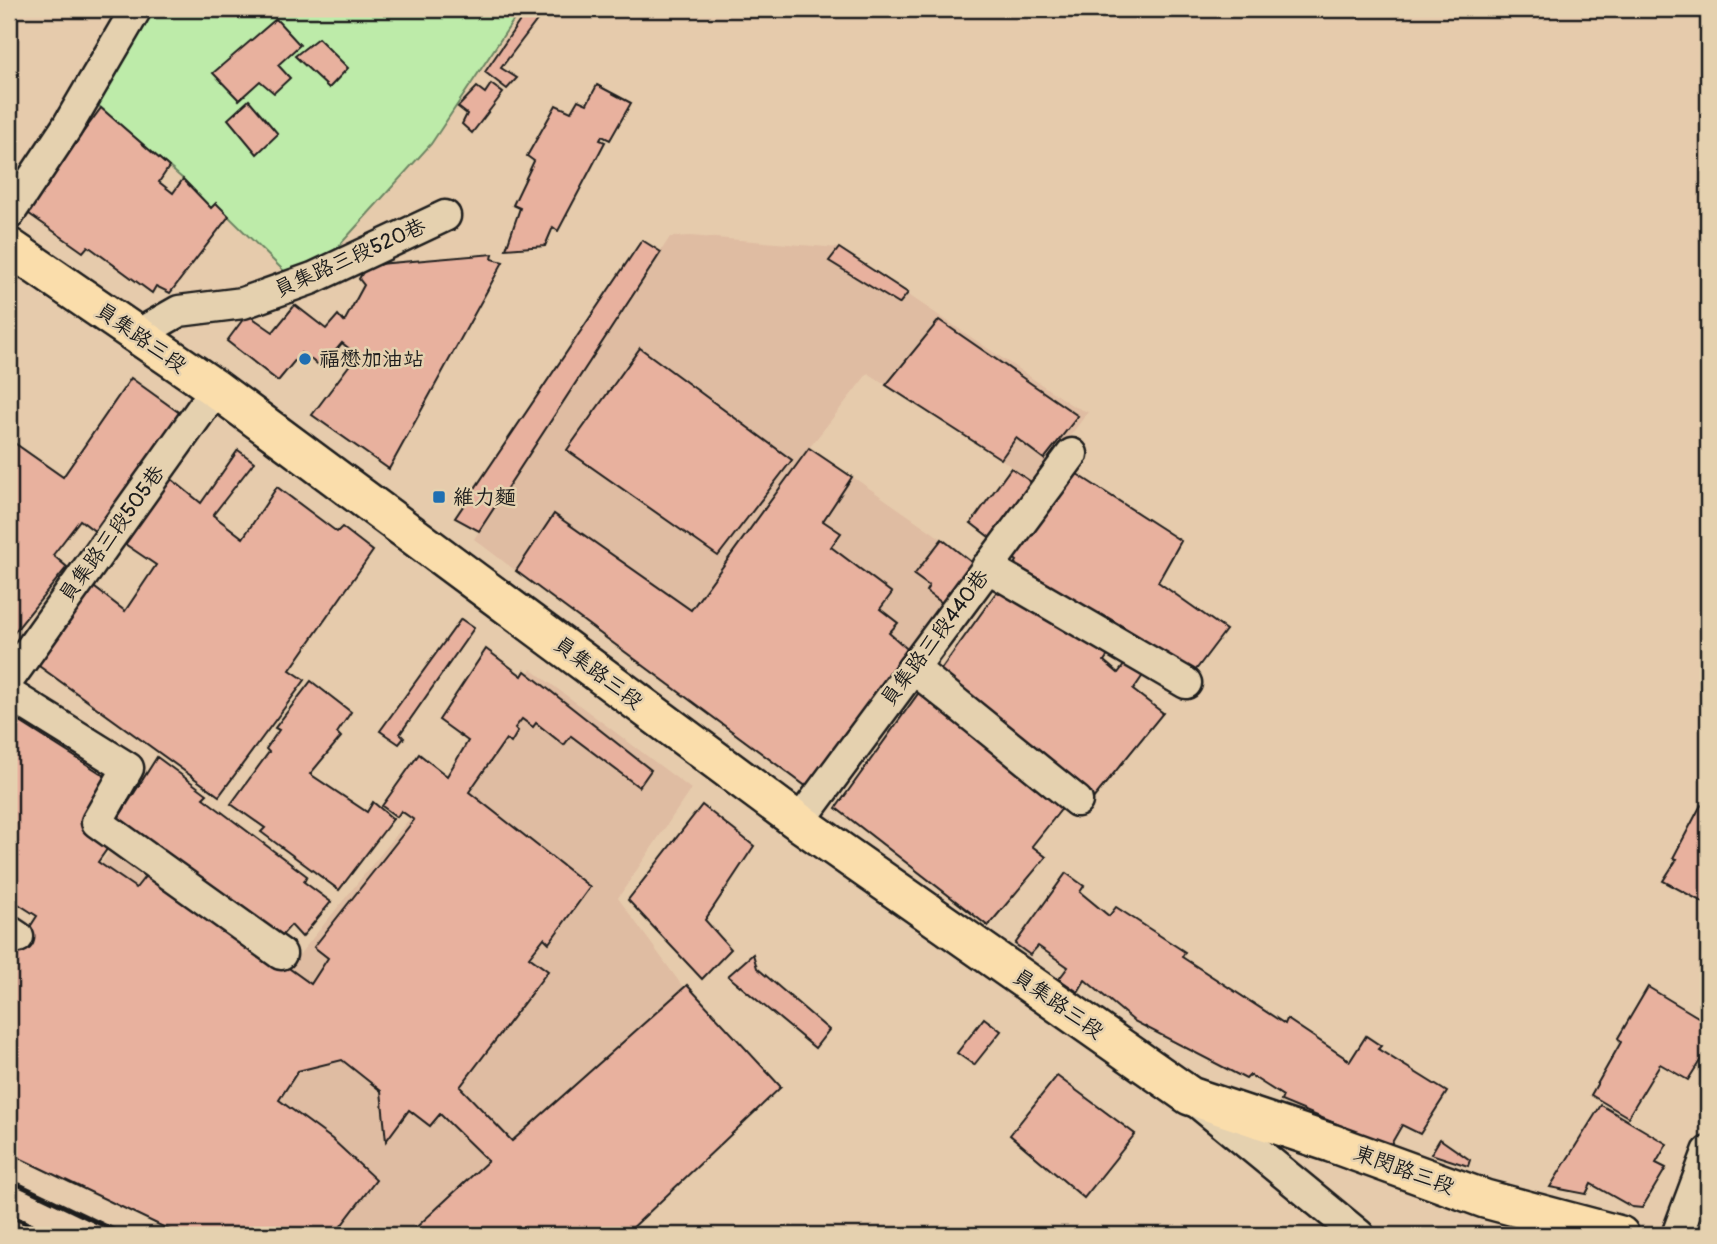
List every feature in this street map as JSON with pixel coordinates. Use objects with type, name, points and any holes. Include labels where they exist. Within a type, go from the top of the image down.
[{"type":"main road","name":"員集路三段","points":[[9,247],[216,389],[799,822],[1189,1096]]},
{"type":"main road","name":"東閔路三段","points":[[1189,1096],[1331,1143],[1485,1199],[1620,1235]]},
{"type":"street","points":[[9,214],[67,127],[135,9]]},
{"type":"street","name":"員集路三段520巷","points":[[136,335],[179,311],[243,303],[313,278],[445,216]]},
{"type":"street","name":"員集路三段505巷","points":[[9,679],[216,389]]},
{"type":"street","name":"員集路三段440巷","points":[[799,822],[1072,454]]},
{"type":"street","points":[[988,567],[1186,683]]},
{"type":"street","points":[[913,668],[1077,801]]},
{"type":"street","points":[[9,694],[128,768],[97,822],[281,954]]},
{"type":"street","points":[[1189,1096],[1359,1235]]},
{"type":"street","points":[[1677,1235],[1706,1166]]},
{"type":"shaded area","points":[[690,236],[839,248],[1073,406],[1088,412],[1034,484],[1001,459],[868,373],[810,447],[975,565],[855,728],[555,514],[516,571],[474,539],[670,237]]},
{"type":"shaded area","points":[[531,669],[691,789],[618,898],[691,998],[430,1235],[183,1235],[9,1154],[9,980],[111,850],[278,981]]},
{"type":"green space","points":[[145,9],[521,9],[431,144],[337,248],[291,278],[216,204],[211,208],[183,179],[92,100]]},
{"type":"building","points":[[528,9],[551,9],[544,18],[541,15],[501,68],[517,78],[507,89],[485,72]]},
{"type":"building","points":[[276,19],[300,45],[278,65],[290,78],[274,93],[260,81],[239,100],[213,73]]},
{"type":"building","points":[[318,38],[348,68],[329,88],[295,56]]},
{"type":"building","points":[[491,84],[503,93],[472,133],[462,124],[467,114],[458,107],[477,87],[485,93]]},
{"type":"building","points":[[597,85],[631,103],[610,140],[602,136],[600,140],[605,142],[558,231],[553,227],[545,246],[506,249],[520,208],[513,205],[534,161],[527,156],[556,105],[571,112],[578,100],[587,104]]},
{"type":"building","points":[[249,100],[278,134],[257,154],[228,119]]},
{"type":"building","points":[[101,108],[169,167],[159,182],[173,193],[183,179],[211,208],[216,203],[229,216],[170,293],[156,286],[152,293],[88,246],[83,252],[25,211]]},
{"type":"building","points":[[642,240],[661,252],[479,531],[455,518]]},
{"type":"building","points":[[839,248],[908,293],[899,304],[829,261]]},
{"type":"building","points":[[493,254],[492,259],[503,262],[389,469],[312,415],[357,355],[342,343],[322,367],[301,353],[278,381],[227,341],[247,314],[273,332],[295,305],[326,329],[338,315],[344,322],[364,285],[359,279],[367,265]]},
{"type":"building","points":[[939,320],[1078,416],[1044,459],[1016,438],[1001,459],[886,385]]},
{"type":"building","points":[[640,348],[792,460],[718,556],[567,450]]},
{"type":"building","points":[[131,378],[181,414],[96,532],[80,520],[53,555],[67,567],[9,639],[9,449],[13,442],[63,477]]},
{"type":"building","points":[[809,448],[852,477],[823,521],[841,533],[831,547],[892,593],[880,609],[898,623],[889,633],[913,654],[807,787],[516,571],[554,514],[691,610]]},
{"type":"building","points":[[238,450],[254,462],[213,515],[243,538],[277,487],[337,532],[342,527],[373,551],[290,670],[305,680],[219,796],[32,661],[91,585],[125,611],[156,565],[122,542],[169,477],[201,503]]},
{"type":"building","points":[[1011,468],[1034,484],[993,540],[971,523]]},
{"type":"building","points":[[1074,472],[1181,541],[1158,582],[1226,630],[1189,679],[1138,646],[1142,638],[1107,617],[1102,622],[1011,570],[1017,561],[1011,556]]},
{"type":"building","points":[[942,539],[975,565],[945,605],[926,591],[929,586],[914,575]]},
{"type":"building","points":[[1003,583],[1114,646],[1104,661],[1118,673],[1131,656],[1148,668],[1133,690],[1163,713],[1088,805],[937,675]]},
{"type":"building","points":[[461,619],[474,628],[400,734],[404,738],[399,744],[380,731]]},
{"type":"building","points":[[486,649],[522,676],[525,671],[651,770],[639,787],[571,736],[564,745],[536,723],[533,727],[522,719],[515,728],[518,731],[511,743],[506,739],[469,792],[590,887],[549,943],[544,938],[529,957],[548,971],[460,1087],[512,1141],[687,985],[781,1087],[625,1235],[408,1235],[488,1161],[440,1114],[430,1126],[409,1110],[386,1141],[381,1091],[342,1060],[298,1071],[279,1100],[332,1139],[376,1180],[334,1235],[180,1235],[9,1153],[9,938],[19,944],[37,916],[9,898],[9,715],[113,781],[112,842],[98,862],[136,888],[151,869],[311,984],[328,958],[314,947],[414,820],[401,811],[397,817],[382,806],[419,754],[447,776],[468,741],[439,720]]},
{"type":"building","points":[[311,681],[351,712],[337,733],[341,737],[310,774],[367,812],[373,802],[393,819],[339,890],[261,832],[265,828],[231,804],[269,752],[266,749],[279,730],[275,728]]},
{"type":"building","points":[[925,684],[1067,802],[1032,846],[1046,857],[988,926],[836,808]]},
{"type":"building","points":[[157,757],[207,794],[203,798],[307,876],[304,882],[331,902],[302,937],[291,925],[277,941],[117,820]]},
{"type":"building","points":[[702,805],[754,846],[705,920],[731,949],[702,979],[628,900]]},
{"type":"building","points":[[1701,805],[1708,809],[1708,905],[1663,881],[1677,859],[1673,858]]},
{"type":"building","points":[[1066,873],[1084,886],[1080,892],[1109,916],[1116,907],[1185,952],[1182,957],[1285,1024],[1287,1019],[1350,1061],[1366,1036],[1381,1046],[1378,1049],[1447,1092],[1420,1134],[1402,1125],[1390,1146],[1281,1101],[1283,1096],[1250,1075],[1246,1079],[1134,1021],[1085,980],[1078,992],[1059,979],[1068,967],[1038,946],[1030,955],[1015,944]]},
{"type":"building","points":[[753,954],[757,968],[829,1030],[815,1048],[728,976]]},
{"type":"building","points":[[1648,987],[1708,1023],[1708,1048],[1688,1080],[1660,1064],[1628,1117],[1591,1095],[1621,1042],[1618,1038]]},
{"type":"building","points":[[984,1018],[1001,1031],[974,1065],[957,1053]]},
{"type":"building","points":[[1057,1076],[1135,1134],[1084,1198],[1010,1135]]},
{"type":"building","points":[[1601,1105],[1667,1144],[1656,1163],[1666,1168],[1642,1208],[1632,1207],[1591,1184],[1586,1194],[1550,1187]]},
{"type":"building","points":[[1440,1139],[1470,1160],[1468,1166],[1431,1154]]},
{"type":"railway","points":[[9,1180],[124,1235]]},
{"type":"railway","points":[[9,1215],[51,1235]]},
{"type":"place","name":"福懋加油站","points":[[305,359]]},
{"type":"place","name":"維力麵","points":[[439,497]]}]
